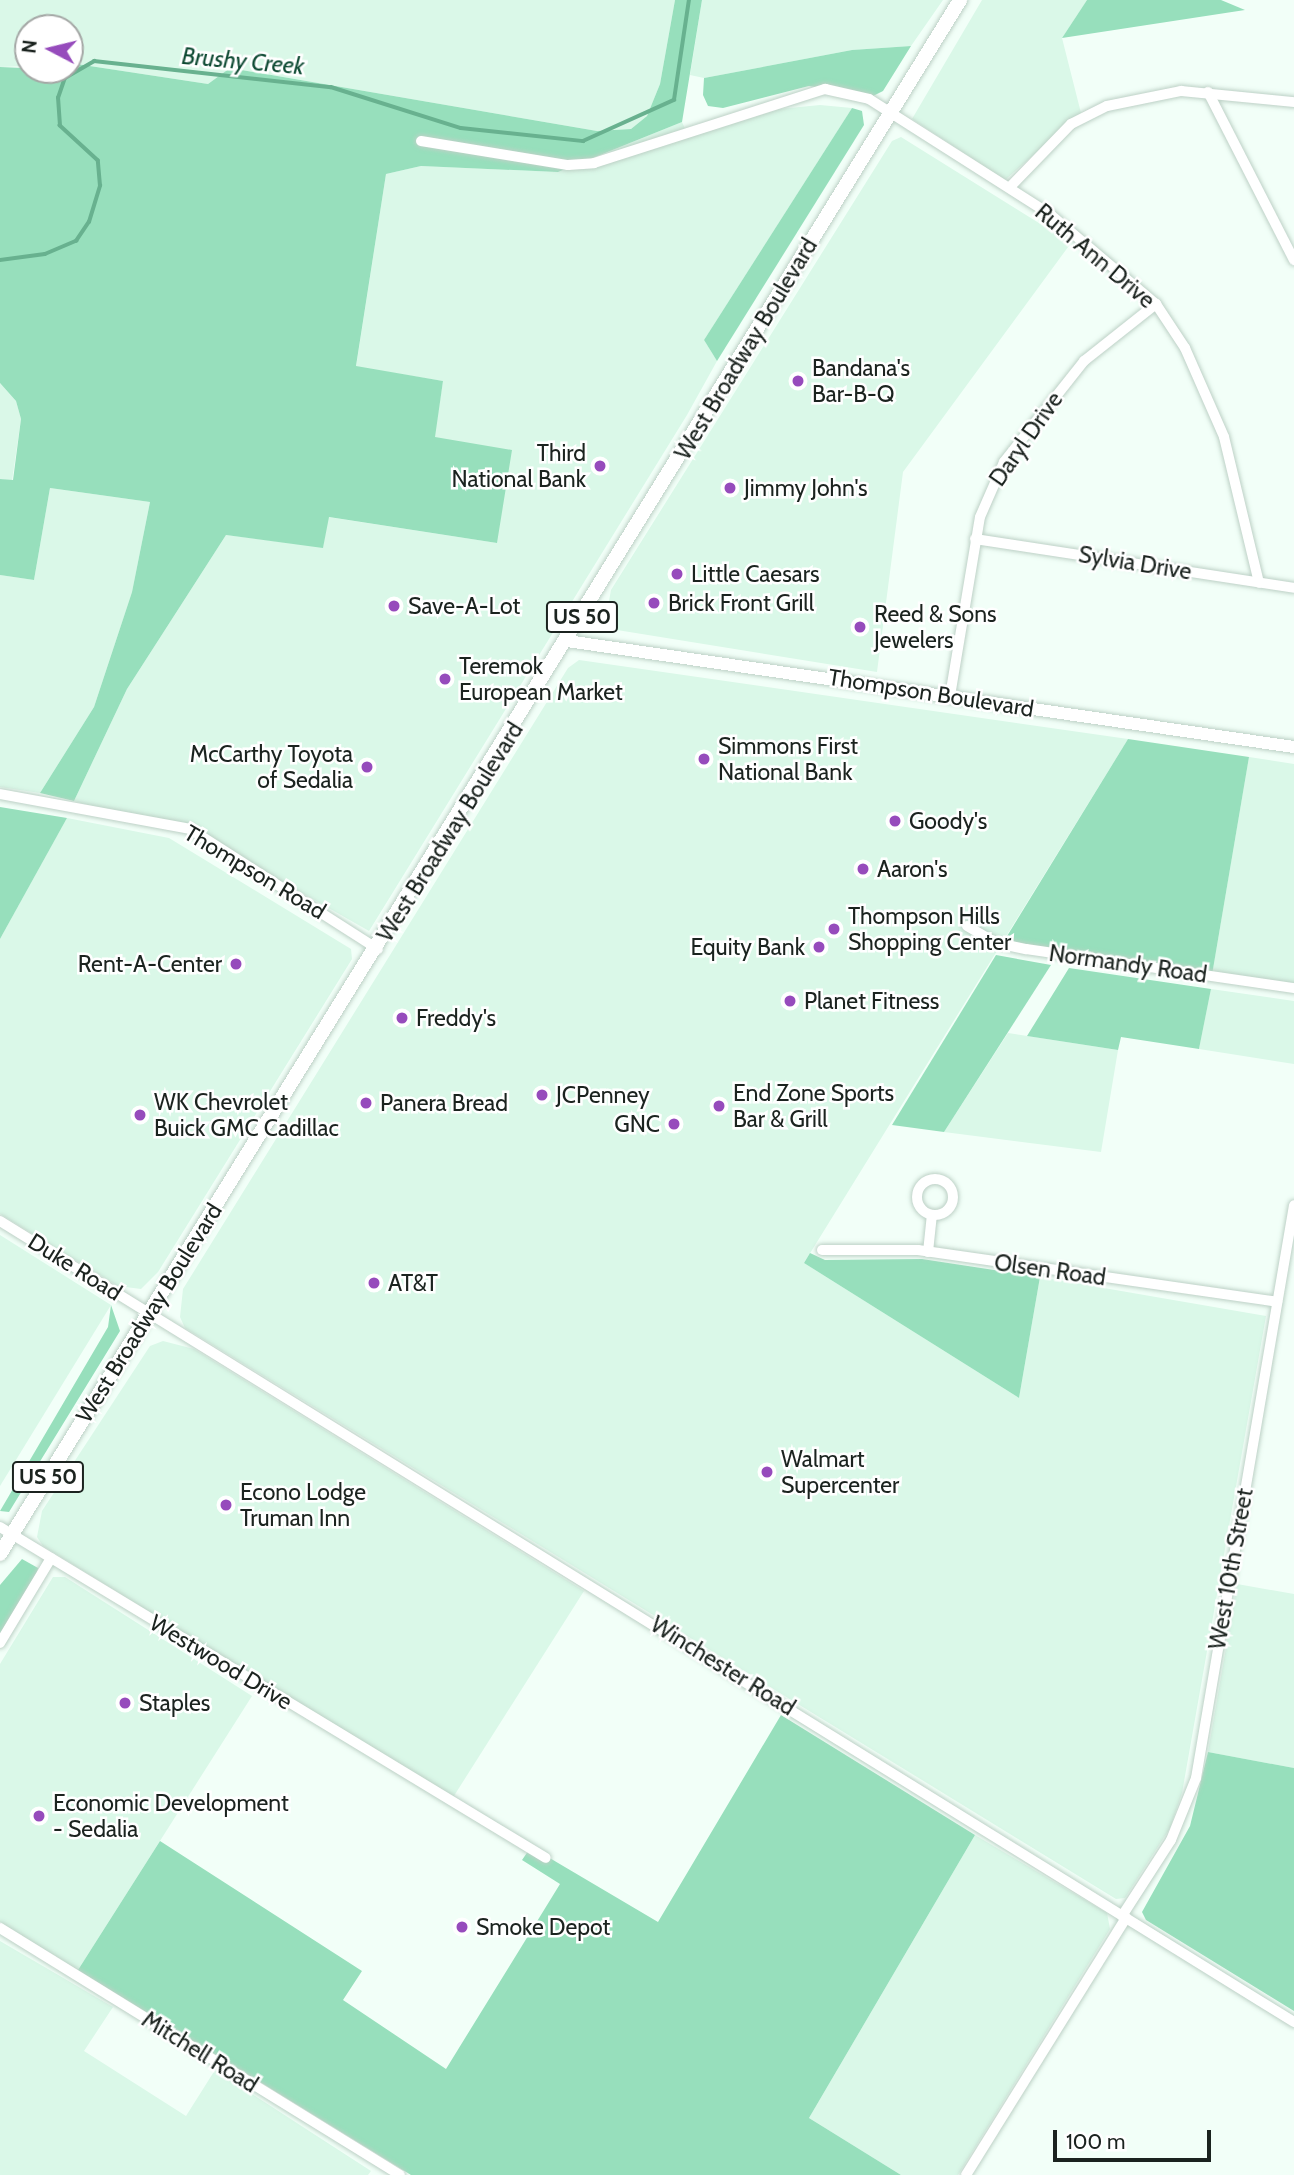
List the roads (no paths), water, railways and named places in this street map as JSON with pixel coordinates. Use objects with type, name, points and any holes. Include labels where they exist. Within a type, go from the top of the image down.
[{"type":"highway","name":"West Broadway Boulevard","points":[[0,1554],[6,1531],[149,1314],[378,949],[960,0]]},
{"type":"main road","name":"Thompson Boulevard","points":[[567,641],[1294,747]]},
{"type":"street","name":"Ruth Ann Drive","points":[[421,141],[568,164],[594,163],[825,89],[851,90],[888,116],[1010,187],[1156,304],[1185,348],[1224,437],[1259,583]]},
{"type":"street","points":[[1010,187],[1044,148],[1091,111],[1149,94],[1208,92],[1294,102]]},
{"type":"street","points":[[1208,92],[1294,260]]},
{"type":"street","name":"Daryl Drive","points":[[950,696],[975,539],[1004,462],[1042,409],[1108,338],[1156,304]]},
{"type":"street","name":"Sylvia Drive","points":[[975,539],[1294,588]]},
{"type":"street","name":"Thompson Road","points":[[0,794],[190,829],[378,949]]},
{"type":"street","name":"Normandy Road","points":[[967,926],[1026,949],[1294,988]]},
{"type":"street","name":"West 10th Street","points":[[966,2175],[1171,1840],[1196,1778],[1294,1205]]},
{"type":"street","points":[[928,1252],[932,1215]]},
{"type":"street","name":"Duke Road","points":[[0,1221],[149,1314]]},
{"type":"street","name":"Olsen Road","points":[[822,1250],[928,1252],[1277,1303]]},
{"type":"street","name":"Winchester Road","points":[[149,1314],[1294,2022]]},
{"type":"street","name":"Westwood Drive","points":[[6,1531],[546,1858]]},
{"type":"street","points":[[0,1643],[51,1558]]},
{"type":"street","name":"Mitchell Road","points":[[0,1928],[400,2175]]},
{"type":"waterway","name":"Brushy Creek","points":[[0,260],[45,254],[76,241],[89,222],[100,186],[98,161],[60,126],[58,98],[65,78],[94,61],[331,87],[461,128],[583,141],[674,100],[689,0]]},
{"type":"place","name":"Bandana's Bar-B-Q","points":[[798,381]]},
{"type":"place","name":"Third National Bank","points":[[600,466]]},
{"type":"place","name":"Jimmy John's","points":[[730,488]]},
{"type":"place","name":"Little Caesars","points":[[677,574]]},
{"type":"place","name":"Brick Front Grill","points":[[654,603]]},
{"type":"place","name":"Save-A-Lot","points":[[394,606]]},
{"type":"place","name":"Reed & Sons Jewelers","points":[[860,627]]},
{"type":"place","name":"Teremok European Market","points":[[445,679]]},
{"type":"place","name":"Simmons First National Bank","points":[[704,759]]},
{"type":"place","name":"McCarthy Toyota of Sedalia","points":[[367,767]]},
{"type":"place","name":"Goody's","points":[[895,821]]},
{"type":"place","name":"Aaron's","points":[[863,869]]},
{"type":"place","name":"Thompson Hills Shopping Center","points":[[834,929]]},
{"type":"place","name":"Equity Bank","points":[[819,947]]},
{"type":"place","name":"Rent-A-Center","points":[[236,964]]},
{"type":"place","name":"Planet Fitness","points":[[790,1001]]},
{"type":"place","name":"Freddy's","points":[[402,1018]]},
{"type":"place","name":"JCPenney","points":[[542,1095]]},
{"type":"place","name":"Panera Bread","points":[[366,1103]]},
{"type":"place","name":"End Zone Sports Bar & Grill","points":[[719,1106]]},
{"type":"place","name":"WK Chevrolet Buick GMC Cadillac","points":[[140,1115]]},
{"type":"place","name":"GNC","points":[[674,1124]]},
{"type":"place","name":"AT&T","points":[[374,1283]]},
{"type":"place","name":"Walmart Supercenter","points":[[767,1472]]},
{"type":"place","name":"Econo Lodge Truman Inn","points":[[226,1505]]},
{"type":"place","name":"Staples","points":[[125,1703]]},
{"type":"place","name":"Economic Development - Sedalia","points":[[39,1816]]},
{"type":"place","name":"Smoke Depot","points":[[462,1927]]}]
